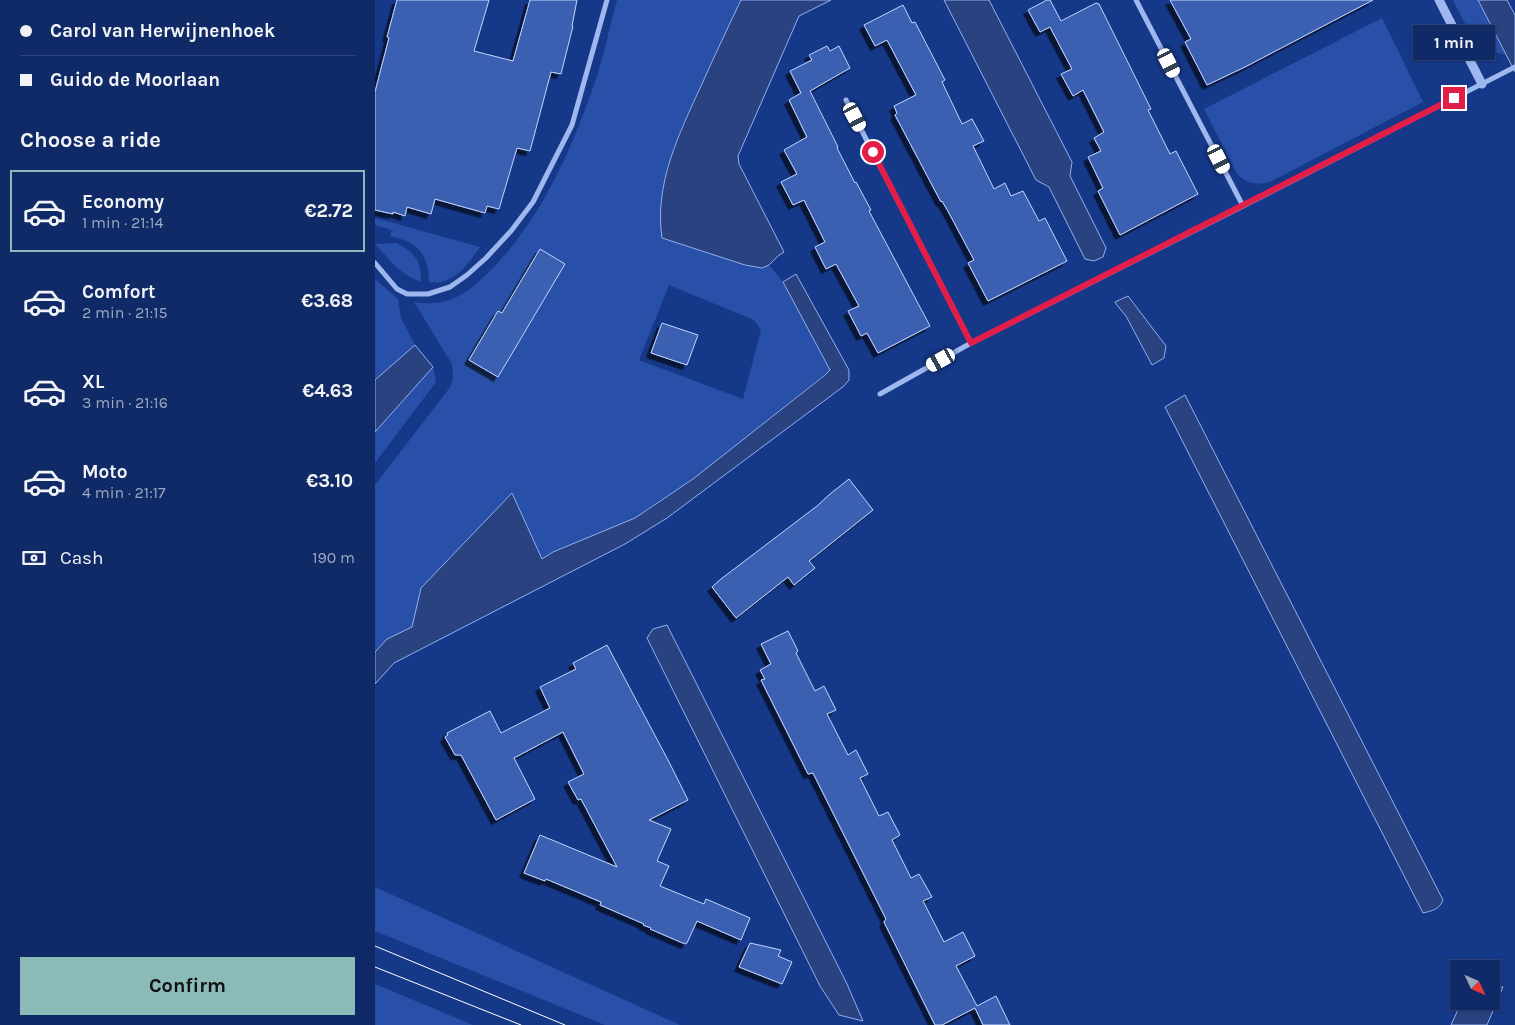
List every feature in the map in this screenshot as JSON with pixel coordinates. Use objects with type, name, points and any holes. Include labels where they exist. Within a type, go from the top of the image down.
[{"type":"street","points":[[375,263],[397,289],[402,292],[407,294],[428,294],[450,287],[467,275],[511,231],[533,202],[572,125],[607,0]]},
{"type":"street","points":[[1136,0],[1243,206]]},
{"type":"street","points":[[1439,0],[1481,84]]},
{"type":"street","points":[[880,394],[971,343],[1515,67]]},
{"type":"street","points":[[846,100],[971,343]]},
{"type":"shaded area","points":[[617,0],[741,0],[692,105],[670,160],[661,198],[662,238],[745,265],[762,268],[769,265],[783,282],[830,370],[693,479],[635,518],[553,552],[542,559],[512,493],[421,588],[412,628],[387,639],[375,652],[375,485],[451,386],[453,377],[452,364],[414,302],[438,303],[463,293],[491,270],[525,229],[553,183],[575,135],[598,74]],"holes":[[[669,285],[754,320],[761,330],[743,399],[639,360]]]},
{"type":"shaded area","points":[[741,0],[831,0],[799,16],[738,156],[739,164],[784,252],[769,265],[762,268],[745,265],[662,238],[660,218],[665,179],[677,141]]},
{"type":"shaded area","points":[[944,0],[989,0],[1072,162],[1070,176],[1106,248],[1103,257],[1094,261],[1085,259],[1049,187],[1036,180]]},
{"type":"shaded area","points":[[1453,0],[1478,0],[1506,55],[1477,47]]},
{"type":"shaded area","points":[[1478,0],[1507,0],[1515,15],[1515,72]]},
{"type":"shaded area","points":[[1382,18],[1423,102],[1270,182],[1252,183],[1237,174],[1204,109]]},
{"type":"shaded area","points":[[375,218],[480,247],[459,273],[447,280],[429,282],[426,263],[420,250],[408,242],[390,236],[392,230],[375,225]]},
{"type":"shaded area","points":[[397,243],[416,258],[420,268],[421,282],[401,271],[375,244]]},
{"type":"shaded area","points":[[796,274],[849,370],[849,380],[844,386],[667,518],[625,544],[394,663],[375,684],[375,652],[387,639],[412,627],[421,588],[512,493],[542,559],[553,552],[635,518],[693,479],[825,375],[830,370],[783,282]]},
{"type":"shaded area","points":[[375,279],[398,299],[401,318],[415,345],[375,380]]},
{"type":"shaded area","points":[[1128,296],[1166,346],[1164,358],[1152,365],[1126,316],[1115,302]]},
{"type":"shaded area","points":[[415,345],[433,367],[375,432],[375,380]]},
{"type":"shaded area","points":[[433,367],[436,382],[375,463],[375,432]]},
{"type":"shaded area","points":[[1185,395],[1443,900],[1440,906],[1435,909],[1423,913],[1165,407]]},
{"type":"shaded area","points":[[667,625],[847,984],[863,1021],[839,1015],[820,986],[647,638],[653,629]]},
{"type":"shaded area","points":[[375,887],[680,1025],[605,1025],[375,931]]},
{"type":"shaded area","points":[[375,984],[473,1025],[375,1025]]},
{"type":"shaded area","points":[[1458,1010],[1493,1010],[1487,1025],[1451,1025]]},
{"type":"building","points":[[397,0],[489,0],[474,51],[513,61],[530,0],[577,0],[573,26],[561,74],[551,72],[530,151],[517,148],[499,209],[487,206],[485,213],[435,199],[431,214],[407,207],[405,216],[393,212],[393,214],[375,210],[375,92]]},
{"type":"building","points":[[1050,0],[1061,21],[1096,3],[1099,4],[1151,109],[1148,110],[1170,154],[1176,151],[1198,194],[1120,235],[1098,191],[1103,188],[1088,157],[1101,151],[1094,138],[1104,132],[1083,90],[1073,96],[1061,74],[1072,69],[1050,27],[1040,32],[1028,10]]},
{"type":"building","points":[[1170,0],[1373,0],[1207,85],[1185,42],[1191,39]]},
{"type":"building","points":[[903,5],[912,23],[915,22],[945,80],[942,82],[962,124],[972,119],[984,141],[973,146],[994,189],[1005,183],[1011,196],[1023,191],[1039,221],[1045,218],[1067,261],[988,301],[968,263],[974,260],[895,115],[897,113],[894,106],[916,95],[887,40],[875,46],[864,25]]},
{"type":"building","points":[[827,46],[830,51],[839,46],[850,68],[810,91],[837,148],[871,210],[869,211],[930,326],[878,353],[867,333],[861,336],[848,311],[859,306],[836,264],[826,269],[815,247],[825,242],[804,200],[793,205],[781,182],[797,174],[784,150],[807,137],[789,100],[801,93],[790,71],[812,60],[809,55]]},
{"type":"building","points":[[540,249],[565,264],[498,377],[469,360],[498,311],[502,313]]},
{"type":"building","points":[[662,323],[698,335],[687,365],[651,353]]},
{"type":"building","points":[[849,479],[873,510],[809,561],[815,568],[794,585],[788,577],[736,618],[712,587]]},
{"type":"building","points":[[788,631],[798,651],[796,653],[815,691],[824,686],[836,710],[827,714],[848,755],[856,750],[868,774],[860,778],[879,816],[888,812],[900,835],[892,840],[911,878],[919,874],[932,897],[923,901],[944,942],[963,932],[975,956],[956,966],[977,1006],[996,996],[1010,1025],[983,1025],[975,1008],[942,1025],[935,1025],[884,922],[886,919],[813,773],[808,774],[761,680],[765,679],[760,670],[771,664],[761,644]]},
{"type":"building","points":[[607,645],[688,800],[649,820],[671,829],[657,861],[669,866],[660,886],[704,904],[706,899],[750,918],[741,940],[697,921],[685,944],[600,905],[601,902],[546,879],[545,881],[524,873],[540,835],[617,867],[581,799],[578,800],[568,782],[584,774],[563,732],[514,758],[535,799],[496,820],[461,755],[455,755],[445,737],[448,735],[447,733],[490,711],[501,733],[550,708],[540,687],[576,669],[573,663]]},
{"type":"building","points":[[750,943],[781,950],[778,956],[792,962],[782,984],[739,967]]},
{"type":"tram line","points":[[375,946],[565,1025]]},
{"type":"tram line","points":[[375,967],[521,1025]]},
{"type":"route","points":[[873,152],[971,343],[1454,98]]}]
